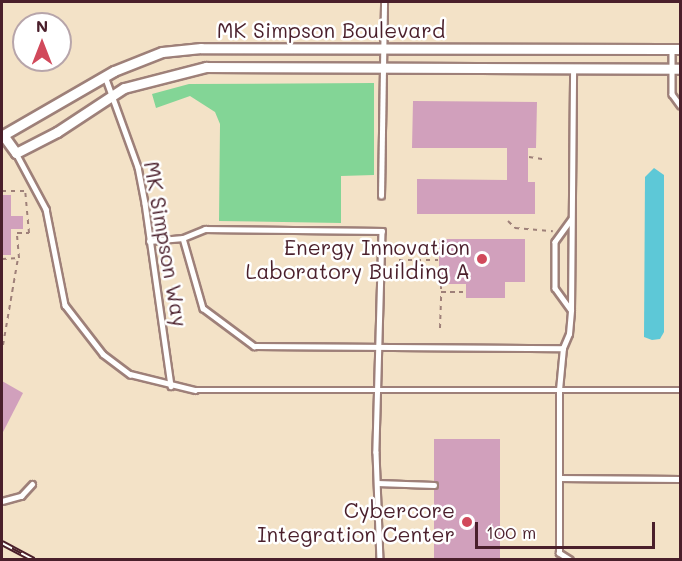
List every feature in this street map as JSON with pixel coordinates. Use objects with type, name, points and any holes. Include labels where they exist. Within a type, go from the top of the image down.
[{"type":"street","name":"MK Simpson Boulevard","points":[[676,49],[201,48],[162,52],[105,76],[3,135],[16,153],[57,132],[112,94],[167,74],[206,67],[382,65],[676,69]]},
{"type":"lane","points":[[381,196],[384,2]]},
{"type":"lane","points":[[676,49],[672,94],[681,105]]},
{"type":"lane","points":[[570,560],[559,553],[559,390],[563,348],[569,334],[571,310],[573,66]]},
{"type":"lane","name":"MK Simpson Way","points":[[105,76],[138,167],[171,386]]},
{"type":"lane","points":[[16,153],[46,209],[65,305],[76,323],[112,363],[130,374],[171,386],[207,391],[681,390]]},
{"type":"lane","points":[[571,220],[558,234],[555,254],[555,288],[571,310]]},
{"type":"lane","points":[[149,241],[183,238],[205,229],[382,231],[377,390],[380,560]]},
{"type":"lane","points":[[183,238],[203,308],[254,346],[563,348]]},
{"type":"lane","points":[[559,478],[681,479]]},
{"type":"lane","points":[[377,483],[434,485]]},
{"type":"lane","points":[[2,501],[21,496],[32,484]]},
{"type":"path","points":[[528,162],[530,158],[547,160]]},
{"type":"path","points":[[3,345],[18,258],[17,233],[29,233],[24,171]]},
{"type":"path","points":[[2,191],[25,191]]},
{"type":"path","points":[[508,220],[515,228],[553,231]]},
{"type":"path","points":[[2,259],[18,258]]},
{"type":"path","points":[[399,260],[438,260]]},
{"type":"path","points":[[441,285],[441,328]]},
{"type":"path","points":[[441,292],[463,292]]},
{"type":"green space","points":[[374,83],[374,175],[341,176],[341,223],[219,221],[220,124],[215,112],[190,96],[156,108],[152,94],[189,84]]},
{"type":"water","points":[[654,168],[664,175],[664,332],[660,339],[652,340],[644,337],[645,177]]},
{"type":"building","points":[[413,101],[537,102],[536,148],[528,148],[528,182],[535,182],[535,214],[417,214],[417,179],[507,180],[507,148],[412,148]]},
{"type":"building","points":[[2,195],[11,195],[11,216],[23,216],[23,229],[11,229],[11,255],[2,255]]},
{"type":"building","name":"Energy Innovation Laboratory Building A","points":[[439,239],[525,239],[525,282],[505,282],[505,298],[466,298],[466,284],[439,284]]},
{"type":"building","points":[[2,381],[23,393],[2,434]]},
{"type":"building","name":"Cybercore Integration Center","points":[[434,439],[500,439],[500,560],[434,560]]},
{"type":"railway","points":[[2,543],[34,560]]},
{"type":"place","name":"Energy Innovation Laboratory Building A","points":[[482,259]]},
{"type":"place","name":"Cybercore Integration Center","points":[[467,522]]}]
